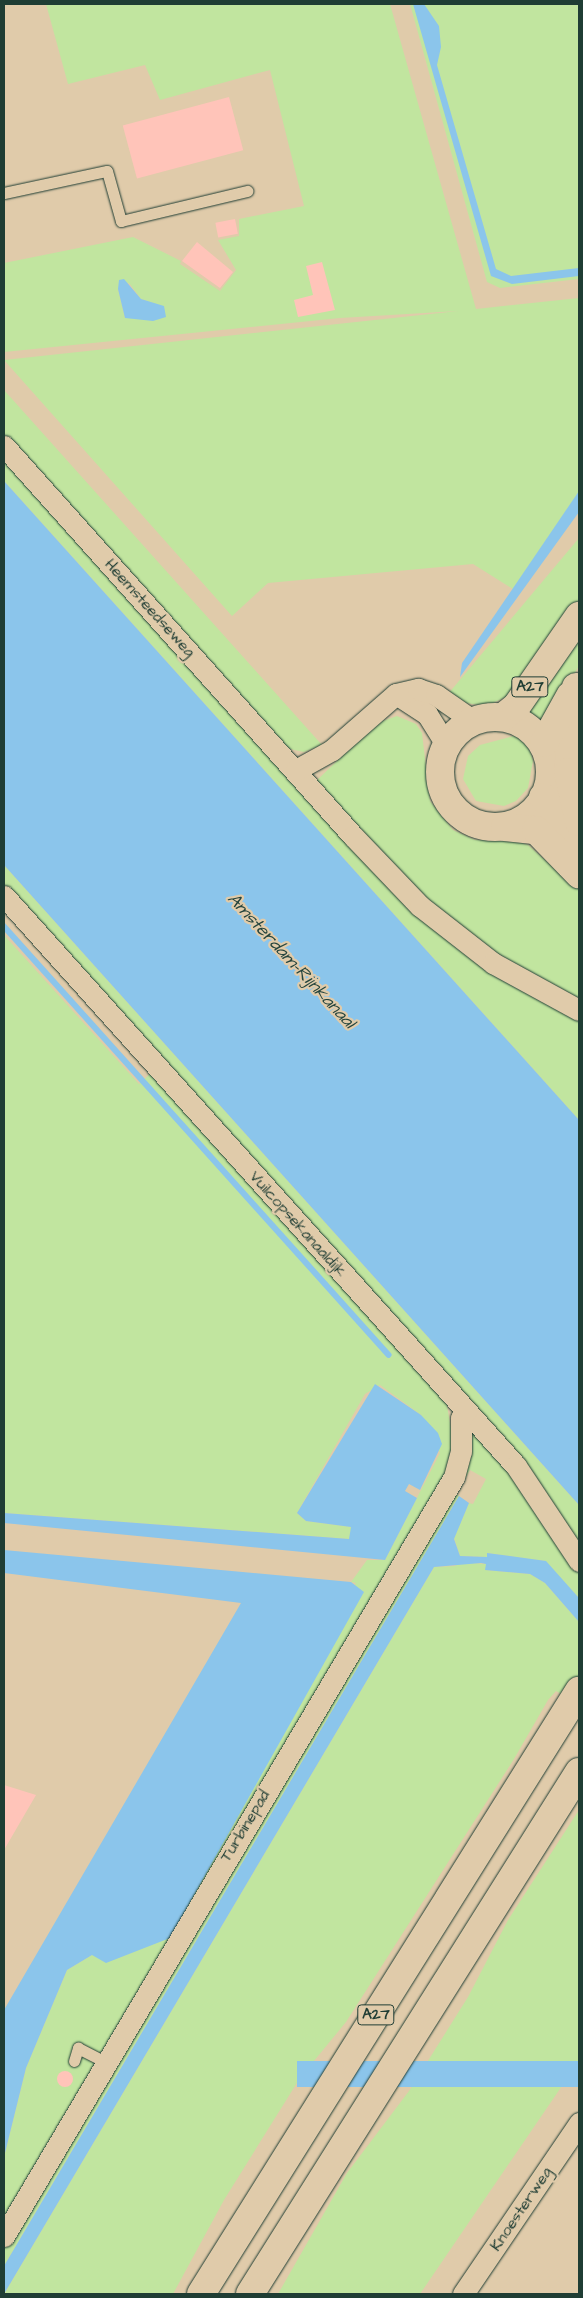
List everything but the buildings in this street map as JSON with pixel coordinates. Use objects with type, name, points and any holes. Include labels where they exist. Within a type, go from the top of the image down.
[{"type":"main road","name":"A27","points":[[503,717],[516,708],[579,616]]},
{"type":"main road","name":"A27","points":[[544,743],[578,685]]},
{"type":"main road","points":[[578,685],[568,772],[573,806],[579,822]]},
{"type":"main road","points":[[505,827],[529,813],[543,797],[550,771],[544,743],[525,723],[503,717],[475,722],[447,746],[440,782],[451,806],[473,824],[536,830],[579,874]]},
{"type":"main road","points":[[543,797],[579,846]]},
{"type":"main road","name":"A27","points":[[202,2294],[579,1692]]},
{"type":"main road","name":"A27","points":[[250,2294],[579,1772]]},
{"type":"street","name":"Heemsteedseweg","points":[[4,446],[420,906],[493,963],[579,1010]]},
{"type":"street","points":[[296,770],[332,750],[396,694],[418,689],[436,695],[475,722]]},
{"type":"street","points":[[396,694],[427,714],[447,746]]},
{"type":"street","name":"Vuilcopsekanaaldijk","points":[[4,896],[516,1466],[579,1561]]},
{"type":"street","name":"Turbinepad","points":[[4,2236],[454,1477],[461,1451],[461,1418],[466,1411]]},
{"type":"street","name":"Knoesterweg","points":[[463,2294],[579,2123]]},
{"type":"lane","points":[[4,193],[107,171],[121,222],[246,191]]},
{"type":"lane","points":[[74,2060],[78,2048],[106,2062]]},
{"type":"green space","points":[[46,4],[390,4],[476,309],[579,298],[579,493],[513,589],[473,564],[268,583],[232,616],[4,360],[458,311],[340,318],[4,352],[4,263],[133,237],[181,261],[180,264],[220,291],[236,270],[218,240],[239,236],[239,219],[304,206],[270,70],[160,100],[145,65],[68,84]],"holes":[[[129,283],[141,299],[156,304],[125,318],[118,289]]]},
{"type":"green space","points":[[410,4],[579,4],[579,279],[500,288],[487,282]]},
{"type":"green space","points":[[4,390],[322,745],[304,752],[285,748],[4,436]]},
{"type":"green space","points":[[4,458],[362,856],[579,1019],[579,1120],[4,481]]},
{"type":"green space","points":[[579,538],[579,599],[508,696],[486,706],[466,703],[448,694]]},
{"type":"green space","points":[[579,639],[579,666],[543,724],[528,711]]},
{"type":"green space","points":[[397,716],[416,724],[422,733],[430,801],[453,830],[475,840],[516,841],[528,845],[579,890],[579,1003],[524,973],[447,919],[315,782],[377,723]]},
{"type":"green space","points":[[517,735],[529,747],[533,761],[528,788],[516,801],[504,806],[476,801],[463,779],[468,756],[480,745]]},
{"type":"green space","points":[[4,865],[579,1505],[579,1548],[4,887]]},
{"type":"green space","points":[[4,935],[139,1084],[152,1072],[446,1400],[452,1434],[466,1422],[498,1457],[579,1572],[579,1598],[545,1561],[487,1553],[487,1557],[460,1556],[454,1538],[469,1503],[473,1504],[486,1479],[470,1470],[456,1494],[459,1496],[4,2266],[4,2157],[26,2068],[67,1970],[92,1955],[356,1583],[351,1582],[367,1560],[385,1560],[440,1453],[421,1415],[380,1385],[365,1394],[297,1513],[306,1521],[352,1527],[349,1539],[4,1513]]},
{"type":"green space","points":[[459,1562],[486,1564],[486,1570],[530,1574],[545,1583],[579,1622],[579,1704],[556,1691],[548,1700],[514,1759],[346,2022],[300,2078],[224,2200],[173,2294],[4,2294],[434,1567],[455,1566]]},
{"type":"green space","points":[[579,1810],[579,2061],[420,2294],[278,2294],[347,2173],[409,2091],[468,1997],[508,1920]]},
{"type":"water","points":[[413,4],[424,4],[439,26],[441,47],[437,65],[496,269],[511,276],[579,268],[579,276],[512,284],[491,276]]},
{"type":"water","points":[[124,279],[141,299],[164,306],[166,317],[153,321],[125,318],[118,289],[119,280]]},
{"type":"water","name":"Amsterdam-Rijnkanaal","points":[[4,481],[579,1120],[579,1505],[4,865]]},
{"type":"water","points":[[579,491],[579,512],[460,677],[462,663]]},
{"type":"water","points":[[375,1384],[421,1415],[438,1433],[442,1444],[420,1490],[409,1484],[405,1491],[417,1498],[385,1560],[4,1523],[4,1513],[349,1539],[351,1527],[306,1521],[297,1513]]},
{"type":"water","points":[[459,1496],[469,1503],[454,1539],[460,1556],[487,1557],[487,1553],[546,1561],[579,1598],[579,1622],[545,1583],[530,1574],[485,1570],[486,1564],[481,1563],[434,1567],[4,2294],[4,2266]]},
{"type":"water","points":[[4,1550],[351,1582],[364,1592],[170,1938],[106,1963],[92,1955],[67,1970],[26,2068],[4,2157],[4,2010],[241,1603],[4,1573]]},
{"type":"water","points":[[297,2061],[579,2061],[579,2087],[297,2087]]},
{"type":"waterway","points":[[4,926],[389,1355]]}]
